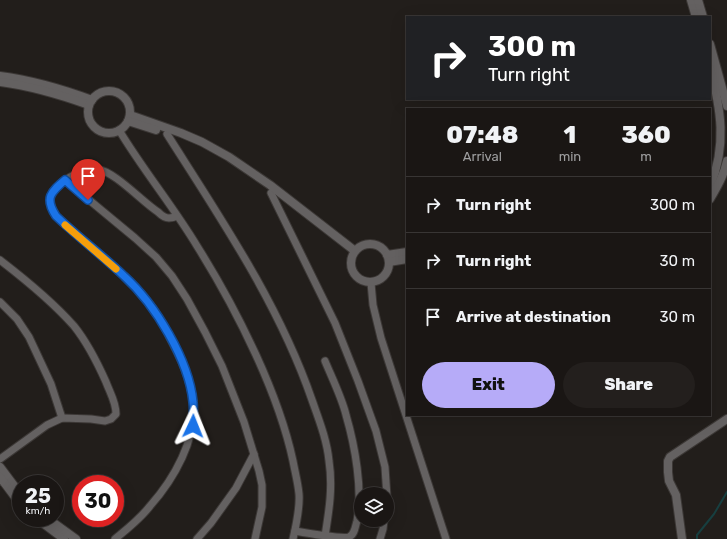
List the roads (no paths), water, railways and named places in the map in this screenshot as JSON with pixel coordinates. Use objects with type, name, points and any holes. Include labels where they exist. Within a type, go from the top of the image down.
[{"type":"street","points":[[691,0],[696,16]]},
{"type":"street","points":[[698,0],[703,16]]},
{"type":"street","points":[[711,48],[727,106]]},
{"type":"street","points":[[711,72],[722,113],[724,135],[718,171],[711,184]]},
{"type":"street","points":[[0,76],[28,81],[69,92],[91,103]]},
{"type":"street","points":[[0,82],[26,86],[91,103]]},
{"type":"street","points":[[110,91],[122,95],[127,100],[130,108],[129,118],[124,127],[120,130],[109,133],[97,129],[94,126],[88,111],[95,96],[102,92],[110,91]]},
{"type":"street","points":[[129,118],[200,147],[226,161],[354,253]]},
{"type":"street","points":[[129,118],[181,133],[202,142],[229,157],[281,194],[354,253]]},
{"type":"street","points":[[120,130],[178,216],[213,272],[241,324],[264,373],[279,409],[296,473],[299,495],[294,539]]},
{"type":"street","points":[[167,134],[239,248],[266,297],[297,360],[308,387],[325,439],[329,460],[331,498],[325,536]]},
{"type":"street","points":[[711,197],[720,183],[727,161]]},
{"type":"street","points":[[114,539],[131,526],[150,507],[174,473],[188,443],[193,426],[194,403],[184,367],[159,318],[141,294],[125,277],[56,216],[53,212],[50,201],[53,191],[65,180],[79,172],[96,169],[112,175],[164,216],[169,218],[178,216]]},
{"type":"street","points":[[65,180],[156,257],[188,299],[222,366],[244,422],[259,471],[262,485],[262,507],[255,539]]},
{"type":"street","points":[[271,193],[336,323],[376,431],[385,467],[386,487]]},
{"type":"street","points":[[371,244],[378,246],[388,258],[389,268],[386,275],[380,280],[371,283],[362,281],[356,277],[352,270],[351,263],[354,253],[363,245],[371,244]]},
{"type":"street","points":[[388,258],[406,252]]},
{"type":"street","points":[[388,258],[406,258]]},
{"type":"street","points":[[0,260],[50,301],[74,326],[84,340],[102,374],[116,406],[116,414],[111,419],[104,421],[62,418],[47,426],[0,459]]},
{"type":"street","points":[[371,283],[373,305],[381,338],[406,415]]},
{"type":"street","points":[[0,302],[17,319],[29,337],[51,384],[62,418]]},
{"type":"street","points":[[295,531],[345,539],[354,533],[358,513],[359,491],[356,458],[346,415],[325,361]]},
{"type":"street","points":[[406,416],[446,539]]},
{"type":"street","points":[[682,539],[676,495],[669,481],[668,461],[670,457],[727,419]]},
{"type":"street","points":[[197,539],[211,523],[236,488],[254,454]]},
{"type":"street","points":[[0,467],[12,483]]},
{"type":"street","points":[[0,477],[12,494]]},
{"type":"street","points":[[48,527],[64,539]]},
{"type":"street","points":[[59,527],[76,539]]},
{"type":"street","points":[[380,539],[383,527]]},
{"type":"waterway","points":[[697,539],[697,535],[714,514],[727,492]]}]
